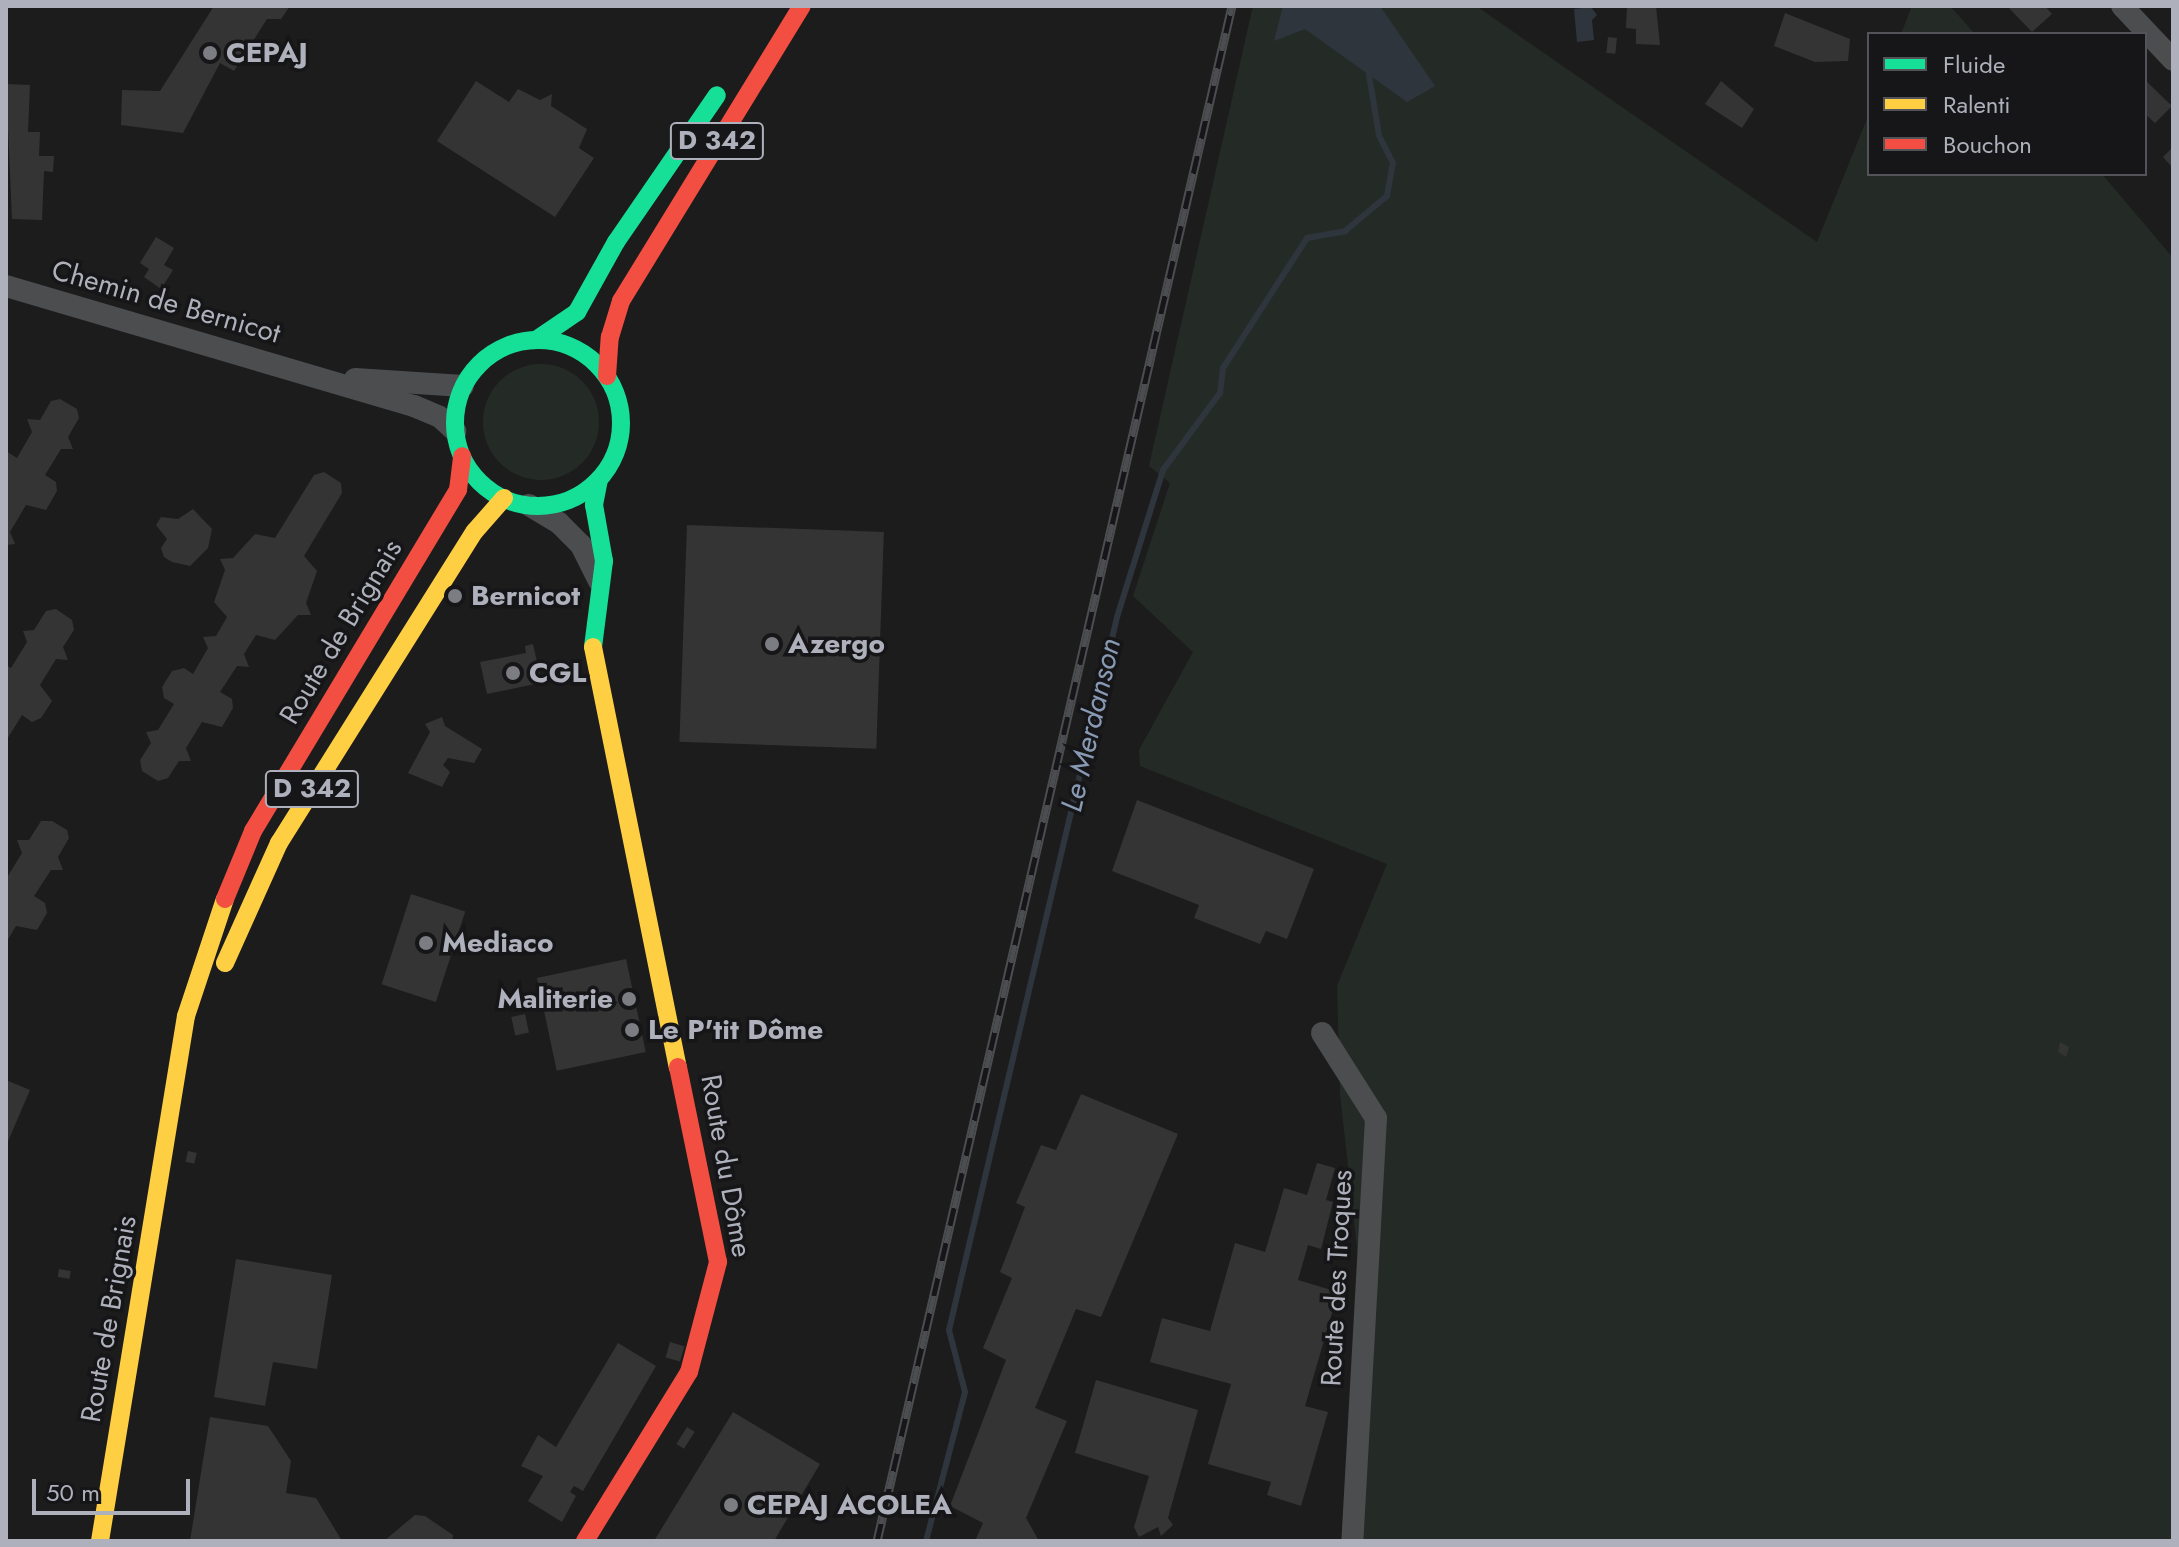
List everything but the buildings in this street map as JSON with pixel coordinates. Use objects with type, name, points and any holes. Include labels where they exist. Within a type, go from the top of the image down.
[{"type":"main road","name":"D 342","points":[[607,376],[610,337],[621,301],[802,6]]},
{"type":"main road","name":"D 342","points":[[536,340],[577,312],[616,242],[726,82]]},
{"type":"main road","points":[[536,340],[578,349],[607,376],[621,408],[621,433],[614,458],[599,480],[579,496],[529,505],[504,498],[487,488],[462,456],[455,431],[463,386],[479,364],[502,348],[536,340]]},
{"type":"main road","name":"Route de Brignais","points":[[100,1541],[190,1002],[211,931],[253,831],[458,490],[462,456]]},
{"type":"main road","name":"Route du Dôme","points":[[585,1541],[689,1372],[718,1262],[592,640],[604,561],[594,505],[599,480]]},
{"type":"main road","name":"Route de Brignais","points":[[174,1108],[235,936],[279,843],[475,531],[504,498]]},
{"type":"street","points":[[2122,6],[2147,32]]},
{"type":"street","points":[[2147,32],[2173,60]]},
{"type":"street","name":"Chemin de Bernicot","points":[[6,286],[414,406],[440,417],[455,431]]},
{"type":"street","name":"Chemin de Bernicot","points":[[310,375],[463,386]]},
{"type":"street","points":[[529,505],[559,523],[581,545],[600,585]]},
{"type":"street","name":"Route des Troques","points":[[1322,1033],[1376,1118],[1352,1541]]},
{"type":"shaded area","points":[[1253,6],[1476,6],[1817,242],[1867,119],[1867,176],[2104,176],[2173,258],[2173,1541],[1347,1541],[1372,1382],[1340,1094],[1337,986],[1387,864],[1140,766],[1139,750],[1193,652],[1133,596],[1170,483],[1149,466]]},
{"type":"shaded area","points":[[1283,6],[1380,6],[1435,86],[1407,102],[1305,29],[1274,41]]},
{"type":"shaded area","points":[[1912,6],[1950,6],[1973,32],[1902,32]]},
{"type":"shaded area","points":[[1591,7],[1597,15],[1592,20],[1594,40],[1577,42],[1574,9]]},
{"type":"shaded area","points":[[541,364],[563,369],[582,381],[594,400],[599,422],[594,444],[582,463],[563,475],[541,480],[519,475],[500,463],[488,444],[483,422],[488,400],[500,381],[519,369]]},
{"type":"waterway","name":"Le Merdanson","points":[[926,1541],[965,1392],[949,1330],[1117,617],[1163,470],[1220,393],[1223,368],[1307,238],[1345,231],[1387,196],[1393,163],[1379,135],[1369,75]]},
{"type":"railway","points":[[877,1541],[1232,6]]},
{"type":"traffic: fast","points":[[536,340],[577,312],[616,242],[717,95]]},
{"type":"traffic: fast","points":[[538,340],[570,347],[597,364],[614,391],[621,423],[614,455],[597,482],[570,499],[538,506],[506,499],[479,482],[462,455],[455,423],[462,391],[479,364],[506,347],[538,340]]},
{"type":"traffic: fast","points":[[593,647],[604,561],[594,505],[599,480]]},
{"type":"traffic: slow","points":[[225,963],[279,843],[475,531],[504,498]]},
{"type":"traffic: slow","points":[[593,647],[678,1067]]},
{"type":"traffic: slow","points":[[100,1541],[186,1016],[225,899]]},
{"type":"traffic: jam","points":[[607,376],[610,337],[621,301],[802,6]]},
{"type":"traffic: jam","points":[[225,899],[253,831],[458,490],[462,456]]},
{"type":"traffic: jam","points":[[585,1541],[689,1372],[718,1262],[678,1067]]},
{"type":"place","name":"CEPAJ","points":[[210,53]]},
{"type":"place","name":"Bernicot","points":[[455,596]]},
{"type":"place","name":"Azergo","points":[[772,644]]},
{"type":"place","name":"CGL","points":[[513,673]]},
{"type":"place","name":"Mediaco","points":[[426,943]]},
{"type":"place","name":"Maliterie","points":[[629,999]]},
{"type":"place","name":"Le P'tit Dôme","points":[[632,1030]]},
{"type":"place","name":"CEPAJ ACOLEA","points":[[731,1505]]}]
